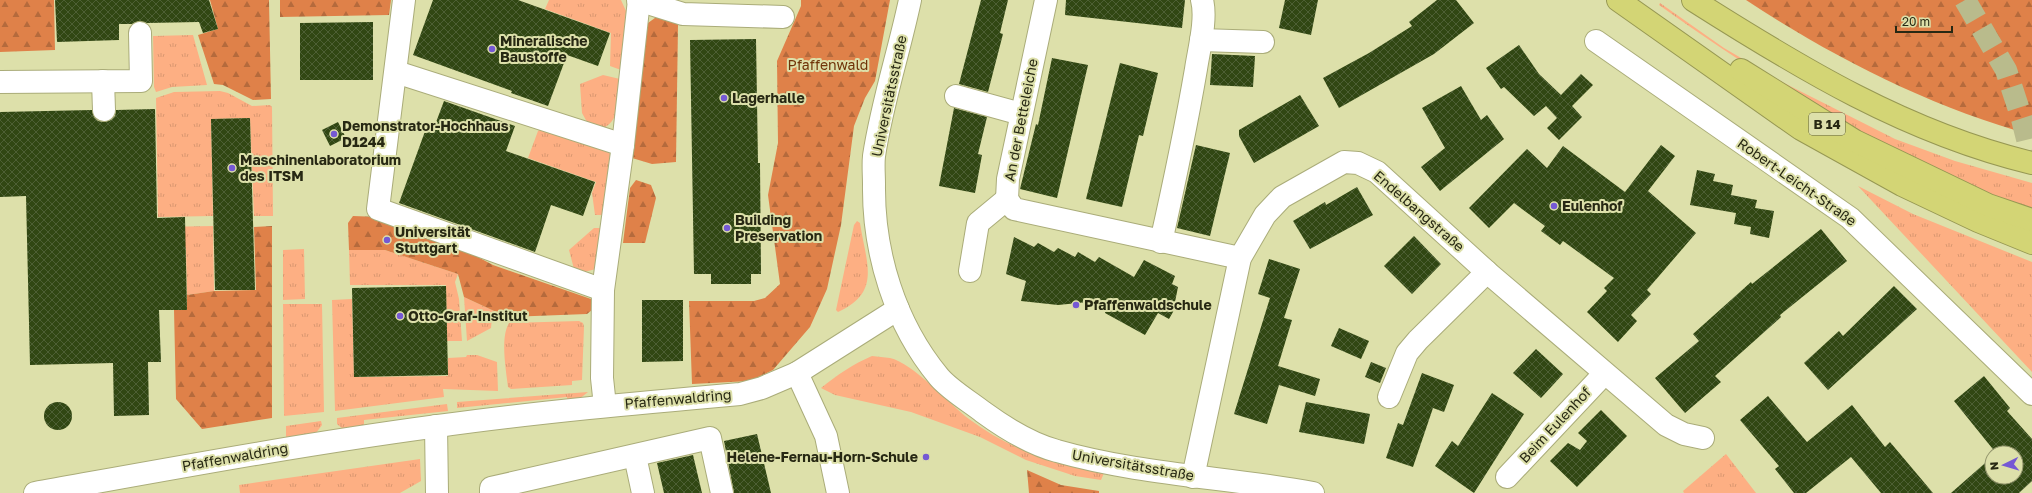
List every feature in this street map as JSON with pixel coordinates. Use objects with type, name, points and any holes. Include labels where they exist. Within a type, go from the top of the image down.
[{"type":"highway","name":"B 14","points":[[1618,0],[1801,129],[1902,184],[1978,221],[2032,243]]},
{"type":"highway","name":"B 14","points":[[1638,0],[1717,55],[1855,141],[1988,205],[2032,220]]},
{"type":"highway","name":"B 14","points":[[1693,0],[1777,53],[1857,98],[1926,130],[1998,154],[2032,163]]},
{"type":"street","points":[[404,0],[378,209],[602,290]]},
{"type":"street","points":[[604,406],[602,378],[602,290],[623,145],[638,0],[683,14],[783,17]]},
{"type":"street","name":"Universitätsstraße","points":[[910,0],[874,157],[873,207],[881,258],[898,309],[914,344],[941,379],[997,422],[1025,439],[1055,451],[1110,464],[1194,477],[1230,487],[1264,484],[1314,493]]},
{"type":"street","name":"An der Betteleiche","points":[[1046,0],[1008,179],[1007,199],[1014,209],[1240,258]]},
{"type":"street","points":[[1161,242],[1184,144],[1201,40],[1202,0]]},
{"type":"street","points":[[0,82],[141,80],[140,33]]},
{"type":"street","points":[[1201,40],[1263,42]]},
{"type":"street","name":"Robert-Leicht-Straße","points":[[1596,40],[1850,218],[2032,394]]},
{"type":"street","points":[[396,72],[623,145]]},
{"type":"street","points":[[103,81],[104,110]]},
{"type":"street","points":[[956,96],[1021,114]]},
{"type":"street","name":"Endelbangstraße","points":[[1194,477],[1240,258],[1265,215],[1282,197],[1344,162],[1358,163],[1377,172],[1487,272],[1604,374],[1666,425],[1684,434],[1703,438]]},
{"type":"street","points":[[970,271],[978,223],[1007,199]]},
{"type":"street","points":[[1389,397],[1408,354],[1418,340],[1487,272]]},
{"type":"street","name":"Pfaffenwaldring","points":[[35,493],[236,457],[436,426],[604,406],[740,394],[762,388],[797,373],[898,309]]},
{"type":"street","points":[[797,373],[826,436],[838,493]]},
{"type":"street","name":"Beim Eulenhof","points":[[1507,477],[1604,374]]},
{"type":"street","points":[[436,426],[437,493]]},
{"type":"street","points":[[491,493],[491,488],[710,438],[722,493]]},
{"type":"street","points":[[635,456],[643,493]]},
{"type":"green space","points":[[0,0],[54,0],[55,50],[0,52]]},
{"type":"green space","points":[[210,0],[269,0],[271,99],[253,100],[223,85],[214,84],[198,35],[218,29]]},
{"type":"green space","points":[[280,0],[391,0],[389,15],[280,17]]},
{"type":"green space","points":[[549,0],[621,0],[626,11],[621,70],[610,66],[611,33],[545,9]]},
{"type":"green space","name":"Pfaffenwald","points":[[801,0],[890,0],[875,81],[865,98],[854,126],[841,225],[827,289],[810,327],[773,370],[750,381],[692,384],[689,301],[754,301],[765,298],[780,284],[768,195],[778,143],[777,61],[801,6]]},
{"type":"green space","points":[[1746,0],[2032,0],[2032,135],[1994,124],[1957,110],[1884,79],[1814,42]]},
{"type":"green space","points":[[1660,3],[1724,48],[1784,83],[1895,139],[1955,161],[2032,183],[2032,209],[1982,191],[1933,170],[1838,121],[1747,65],[1659,5]]},
{"type":"green space","points":[[659,15],[672,16],[678,25],[676,162],[652,164],[632,158],[648,23]]},
{"type":"green space","points":[[193,35],[207,85],[172,87],[156,92],[154,87],[153,36]]},
{"type":"green space","points":[[603,75],[620,79],[616,114],[609,125],[603,128],[587,122],[582,113],[580,84]]},
{"type":"green space","points":[[220,91],[228,93],[252,106],[270,105],[272,107],[273,216],[254,216],[250,118],[211,119],[213,216],[158,217],[156,98],[174,92]]},
{"type":"green space","points":[[544,126],[606,148],[612,157],[606,215],[595,215],[592,193],[596,182],[528,158],[538,131]]},
{"type":"green space","points":[[636,180],[651,185],[656,198],[645,243],[623,243],[630,188]]},
{"type":"green space","points":[[1858,186],[1913,214],[2032,262],[2032,372]]},
{"type":"green space","points":[[353,216],[379,217],[474,255],[493,265],[591,299],[592,310],[587,314],[507,317],[464,297],[458,274],[385,250],[349,250],[348,223]]},
{"type":"green space","points":[[857,221],[860,223],[867,263],[868,275],[866,286],[861,295],[852,304],[838,312],[836,310],[854,225]]},
{"type":"green space","points":[[213,226],[214,291],[187,295],[186,248],[159,248],[158,227]]},
{"type":"green space","points":[[272,226],[272,418],[202,429],[176,399],[174,310],[187,310],[187,295],[214,291],[256,290],[254,227]]},
{"type":"green space","points":[[594,228],[604,228],[596,269],[584,272],[574,269],[569,250]]},
{"type":"green space","points":[[304,249],[305,299],[283,300],[283,250]]},
{"type":"green space","points":[[349,250],[385,250],[458,274],[455,282],[459,299],[462,341],[447,341],[446,285],[350,285]]},
{"type":"green space","points":[[464,297],[507,317],[492,317],[491,328],[467,341]]},
{"type":"green space","points":[[352,299],[354,377],[448,376],[448,358],[477,355],[497,362],[498,391],[443,389],[444,397],[335,411],[332,300]]},
{"type":"green space","points":[[283,304],[322,304],[324,412],[284,416]]},
{"type":"green space","points":[[579,321],[583,323],[584,327],[582,380],[572,381],[572,385],[511,389],[508,387],[504,345],[506,329],[509,323]]},
{"type":"green space","points":[[872,356],[890,358],[899,361],[931,385],[969,419],[1000,439],[1050,460],[1086,470],[1104,473],[1101,480],[1075,476],[1026,460],[980,437],[911,412],[835,395],[821,388],[845,370]]},
{"type":"green space","points":[[588,392],[578,400],[567,403],[567,397],[457,408],[457,402]]},
{"type":"green space","points":[[447,404],[448,411],[364,420],[364,426],[343,429],[337,424],[337,418]]},
{"type":"green space","points":[[321,421],[322,425],[316,433],[286,437],[286,426]]},
{"type":"green space","points":[[1726,454],[1756,493],[1684,493],[1683,491]]},
{"type":"green space","points":[[420,459],[421,481],[400,493],[240,493],[239,485]]},
{"type":"green space","points":[[1027,470],[1061,485],[1099,491],[1099,493],[1029,493]]},
{"type":"building","points":[[55,0],[209,0],[218,29],[203,33],[199,22],[147,23],[139,21],[132,24],[119,24],[119,40],[57,42]]},
{"type":"building","name":"Mineralische Baustoffe","points":[[433,0],[518,0],[610,33],[598,66],[567,55],[548,106],[511,93],[512,91],[413,55]]},
{"type":"building","points":[[981,0],[1008,0],[1000,33],[1003,34],[988,92],[959,84]]},
{"type":"building","points":[[1066,0],[1185,0],[1182,28],[1065,15]]},
{"type":"building","points":[[1285,0],[1318,0],[1311,35],[1279,28]]},
{"type":"building","points":[[1437,0],[1456,0],[1474,23],[1434,54],[1339,108],[1323,78],[1369,53],[1412,26],[1409,22]]},
{"type":"building","points":[[373,22],[373,80],[300,80],[300,23]]},
{"type":"building","points":[[756,39],[758,163],[760,163],[761,274],[751,274],[751,284],[711,284],[711,274],[694,274],[690,40]]},
{"type":"building","points":[[1519,45],[1539,74],[1561,95],[1581,74],[1593,85],[1572,106],[1582,117],[1559,140],[1547,128],[1557,118],[1546,106],[1534,116],[1504,87],[1501,89],[1486,68]]},
{"type":"building","points":[[1212,54],[1255,56],[1253,87],[1210,85]]},
{"type":"building","points":[[1052,58],[1088,65],[1057,198],[1020,189],[1036,124],[1038,125]]},
{"type":"building","points":[[1120,63],[1158,73],[1143,136],[1139,135],[1122,207],[1086,199]]},
{"type":"building","points":[[1461,86],[1481,120],[1487,115],[1504,139],[1440,191],[1421,167],[1445,148],[1422,108]]},
{"type":"building","points":[[1300,95],[1319,126],[1254,163],[1239,136],[1239,130]]},
{"type":"building","points":[[444,101],[515,126],[506,151],[595,182],[583,216],[551,205],[535,252],[399,203],[428,123],[435,125]]},
{"type":"building","points":[[954,108],[987,117],[978,154],[982,155],[975,193],[939,186]]},
{"type":"building","points":[[155,109],[157,218],[185,217],[187,310],[159,310],[161,362],[148,362],[149,415],[114,416],[113,363],[30,365],[26,196],[0,197],[0,112],[92,110],[94,117],[98,121],[104,122],[111,120],[115,116],[116,110]]},
{"type":"building","name":"Maschinenlaboratorium des ITSM","points":[[250,118],[255,290],[215,290],[211,119]]},
{"type":"building","name":"Demonstrator-Hochhaus D1244","points":[[338,122],[346,138],[330,146],[322,130]]},
{"type":"building","points":[[1196,145],[1230,153],[1210,236],[1177,228]]},
{"type":"building","points":[[1661,145],[1675,156],[1648,191],[1696,233],[1647,290],[1651,294],[1631,315],[1637,321],[1618,342],[1587,312],[1607,291],[1604,288],[1614,278],[1563,241],[1560,245],[1541,231],[1545,226],[1514,203],[1489,228],[1469,208],[1527,149],[1547,168],[1563,146],[1625,192]]},
{"type":"building","points":[[1697,170],[1715,174],[1713,181],[1733,185],[1731,195],[1757,200],[1755,208],[1774,211],[1769,238],[1750,234],[1751,227],[1734,224],[1736,213],[1690,205]]},
{"type":"building","points":[[1357,187],[1373,215],[1310,249],[1293,221],[1325,202],[1326,205]]},
{"type":"building","points":[[1821,229],[1847,261],[1780,315],[1781,317],[1715,376],[1721,382],[1685,413],[1655,378],[1699,341],[1693,334],[1751,282],[1752,284]]},
{"type":"building","points":[[1414,236],[1441,264],[1412,294],[1384,266]]},
{"type":"building","name":"Pfaffenwaldschule","points":[[1014,237],[1034,247],[1038,243],[1054,252],[1058,248],[1075,257],[1078,252],[1095,262],[1099,257],[1134,277],[1144,260],[1175,276],[1172,284],[1178,287],[1173,312],[1169,319],[1158,313],[1145,335],[1105,313],[1108,300],[1058,305],[1021,301],[1026,281],[1006,274]]},
{"type":"building","points":[[1269,259],[1300,269],[1284,318],[1292,320],[1278,366],[1320,379],[1315,396],[1279,385],[1267,424],[1234,414],[1270,298],[1258,294]]},
{"type":"building","name":"Otto-Graf-Institut","points":[[446,286],[448,375],[354,377],[352,288]]},
{"type":"building","points":[[1894,286],[1917,309],[1828,390],[1804,363],[1839,331],[1843,336]]},
{"type":"building","points":[[642,300],[683,300],[683,361],[642,362]]},
{"type":"building","points":[[1339,328],[1369,341],[1361,359],[1331,346]]},
{"type":"building","points":[[1536,349],[1563,374],[1541,398],[1513,373]]},
{"type":"building","points":[[1371,362],[1386,368],[1380,383],[1365,377]]},
{"type":"building","points":[[1422,373],[1454,385],[1444,412],[1433,408],[1413,467],[1386,458],[1398,423],[1403,425]]},
{"type":"building","points":[[1984,376],[2010,408],[2007,411],[2032,439],[2032,481],[2019,493],[1951,493],[1984,464],[1984,485],[2024,485],[2024,445],[1990,445],[1954,401]]},
{"type":"building","points":[[1492,393],[1524,414],[1474,493],[1435,466],[1452,441],[1458,446]]},
{"type":"building","points":[[1768,396],[1807,442],[1852,405],[1885,447],[1890,442],[1933,493],[1881,493],[1851,457],[1806,493],[1794,493],[1775,469],[1779,466],[1740,420]]},
{"type":"building","points":[[58,402],[68,406],[72,416],[68,426],[58,430],[48,426],[44,416],[48,406]]},
{"type":"building","points":[[1306,402],[1370,414],[1364,444],[1299,432]]},
{"type":"building","points":[[1601,410],[1627,436],[1577,487],[1550,461],[1568,443],[1580,450],[1587,441],[1578,433]]},
{"type":"building","points":[[757,434],[771,493],[734,493],[724,441]]},
{"type":"building","points":[[693,455],[702,493],[664,493],[657,463]]},
{"type":"tunnel","points":[[1965,0],[2006,70],[2022,119],[2032,159]]},
{"type":"place","name":"Mineralische Baustoffe","points":[[492,49]]},
{"type":"place","name":"Lagerhalle","points":[[724,98]]},
{"type":"place","name":"Demonstrator-Hochhaus D1244","points":[[334,134]]},
{"type":"place","name":"Maschinenlaboratorium des ITSM","points":[[232,168]]},
{"type":"place","name":"Eulenhof","points":[[1554,206]]},
{"type":"place","name":"Building Preservation","points":[[727,228]]},
{"type":"place","name":"Universität Stuttgart","points":[[387,240]]},
{"type":"place","name":"Pfaffenwaldschule","points":[[1076,305]]},
{"type":"place","name":"Otto-Graf-Institut","points":[[400,316]]},
{"type":"place","name":"Helene-Fernau-Horn-Schule","points":[[926,457]]}]
